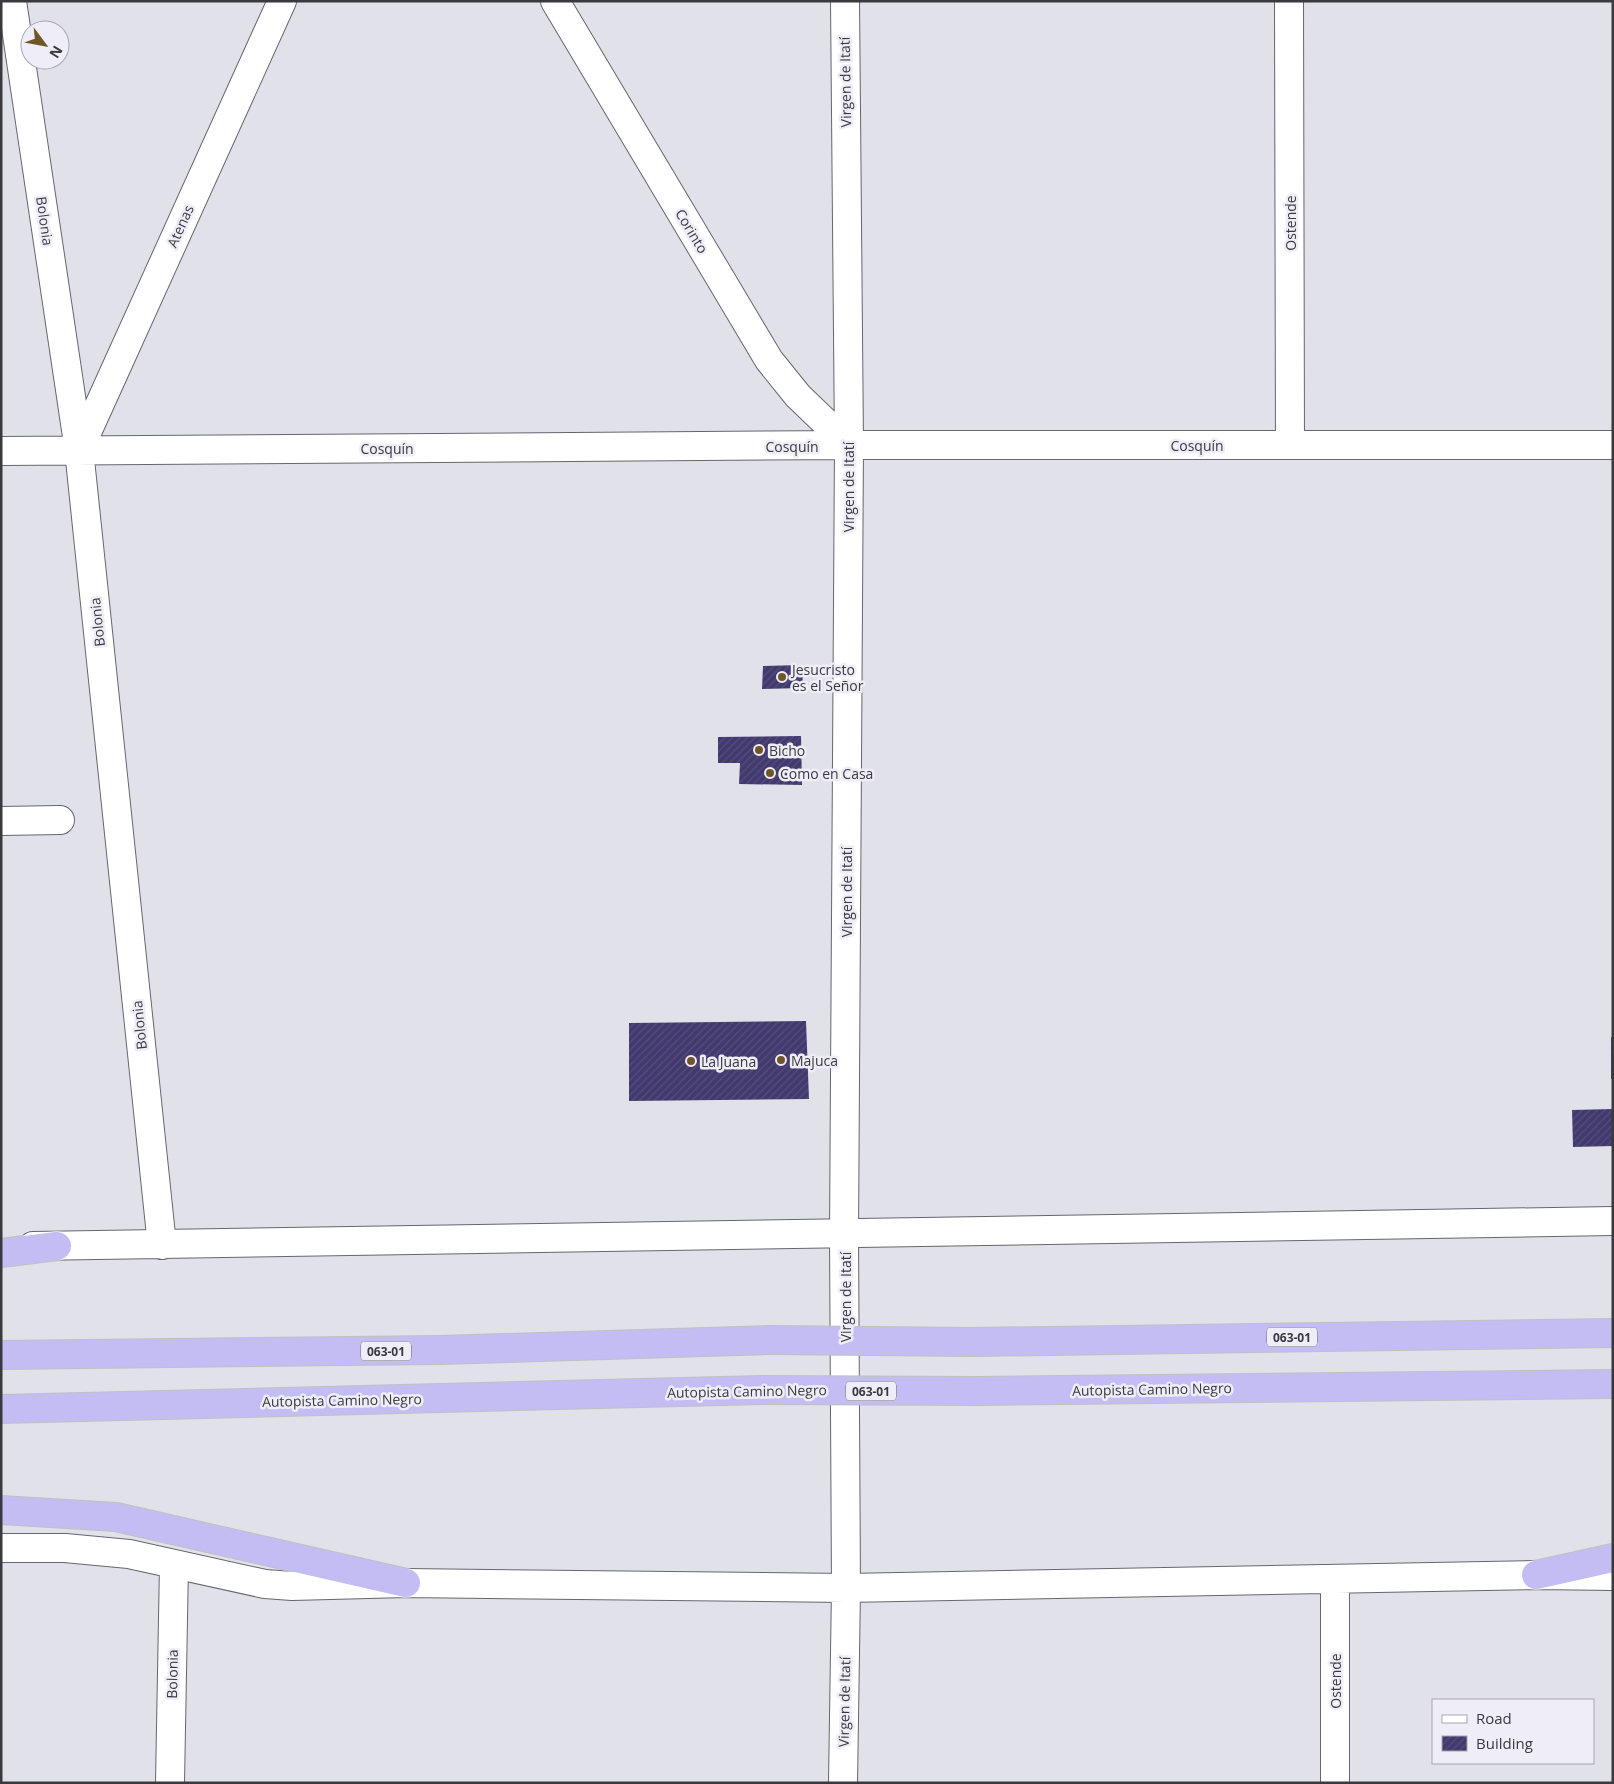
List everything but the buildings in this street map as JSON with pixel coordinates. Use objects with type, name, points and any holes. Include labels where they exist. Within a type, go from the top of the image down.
[{"type":"highway","points":[[1,1253],[57,1246]]},
{"type":"highway","name":"063-01","points":[[1,1355],[440,1350],[770,1340],[972,1342],[1613,1333]]},
{"type":"highway","name":"Autopista Camino Negro","points":[[1,1408],[763,1390],[978,1391],[1613,1384]]},
{"type":"highway","points":[[1,1510],[116,1517],[406,1583]]},
{"type":"highway","points":[[1536,1575],[1613,1558]]},
{"type":"street","name":"Bolonia","points":[[12,1],[79,450],[162,1245]]},
{"type":"street","name":"Atenas","points":[[79,450],[282,1]]},
{"type":"street","name":"Corinto","points":[[555,1],[769,360],[798,396],[849,446]]},
{"type":"street","name":"Virgen de Itatí","points":[[843,1783],[846,1588],[844,1236],[849,446],[845,1]]},
{"type":"street","name":"Ostende","points":[[1289,1],[1290,445]]},
{"type":"street","name":"Cosquín","points":[[1,451],[849,446],[1613,445]]},
{"type":"street","points":[[1,822],[60,820]]},
{"type":"street","points":[[1,1246],[844,1236],[1613,1221]]},
{"type":"street","points":[[1,1548],[65,1548],[129,1554],[265,1584],[292,1586],[406,1583],[846,1588],[1536,1575],[1613,1576]]},
{"type":"street","name":"Bolonia","points":[[170,1783],[174,1564]]},
{"type":"street","name":"Ostende","points":[[1335,1580],[1335,1783]]},
{"type":"place","name":"Jesucristo es el Señor","points":[[782,677]]},
{"type":"place","name":"Bicho","points":[[759,750]]},
{"type":"place","name":"Como en Casa","points":[[770,773]]},
{"type":"place","name":"Majuca","points":[[781,1060]]},
{"type":"place","name":"La Juana","points":[[691,1061]]}]
